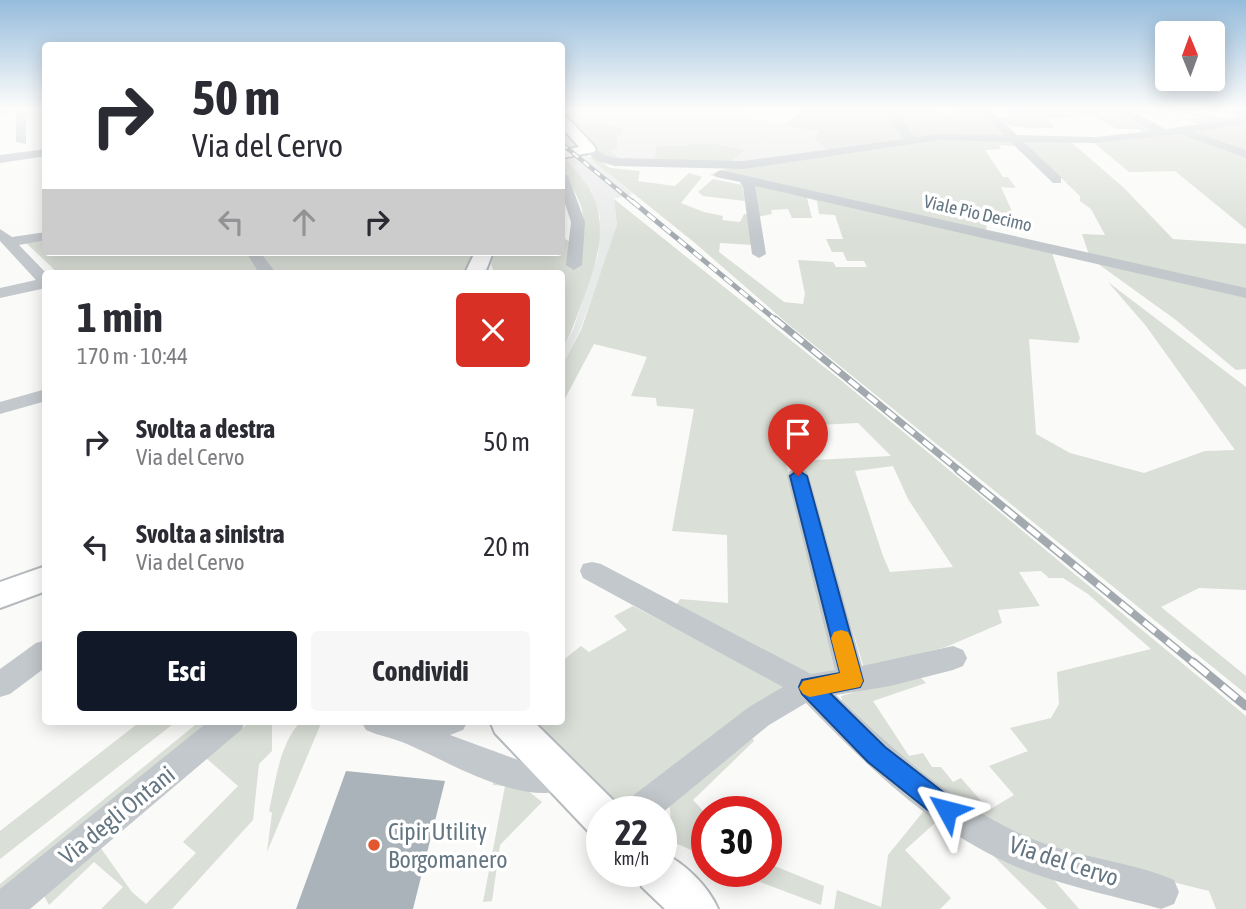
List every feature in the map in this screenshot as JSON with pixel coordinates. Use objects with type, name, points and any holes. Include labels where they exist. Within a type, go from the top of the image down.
[{"type":"main road","points":[[0,595],[42,579]]},
{"type":"main road","points":[[512,725],[586,801]]},
{"type":"main road","points":[[672,887],[695,909]]},
{"type":"street","points":[[595,152],[625,167],[705,168],[835,152]]},
{"type":"street","points":[[1029,152],[1057,180]]},
{"type":"street","points":[[0,159],[42,153]]},
{"type":"street","name":"Viale Pio Decimo","points":[[705,168],[1246,293]]},
{"type":"street","points":[[745,179],[749,187],[759,254]]},
{"type":"street","points":[[565,185],[578,222],[574,265]]},
{"type":"street","points":[[4,237],[42,236]]},
{"type":"street","points":[[4,237],[42,278]]},
{"type":"street","points":[[0,293],[42,283]]},
{"type":"street","points":[[0,408],[42,396]]},
{"type":"street","points":[[798,476],[852,681]]},
{"type":"street","name":"Via del Cervo","points":[[592,571],[810,687],[876,754],[947,810],[987,835],[1034,857],[1163,892]]},
{"type":"street","points":[[0,685],[42,654]]},
{"type":"street","points":[[657,796],[758,716],[810,687],[852,681],[953,657]]},
{"type":"street","name":"Via degli Ontani","points":[[3,909],[226,725]]},
{"type":"street","points":[[389,725],[524,777],[562,777]]},
{"type":"street","points":[[413,732],[438,725]]},
{"type":"shaded area","points":[[565,152],[583,152],[633,194],[614,199],[617,225],[613,240],[580,330],[565,359],[565,345],[573,330],[598,255],[600,217],[592,192],[565,160]]},
{"type":"shaded area","points":[[600,152],[833,153],[763,163],[615,162]]},
{"type":"shaded area","points":[[601,152],[611,152],[619,158],[616,161]]},
{"type":"shaded area","points":[[655,152],[742,152],[730,162],[653,162]]},
{"type":"shaded area","points":[[847,152],[987,152],[1003,177],[1008,177],[1016,188],[1001,187],[1019,227],[987,223],[986,230],[1052,253],[1080,338],[1078,343],[1029,339],[1036,434],[1070,453],[1144,473],[1205,451],[1235,450],[1146,326],[1108,282],[1246,387],[1246,590],[1199,588],[1161,607],[1246,676],[1246,694],[788,324],[695,243],[588,157],[594,157],[610,168],[640,171],[638,181],[675,186],[689,173],[702,177],[681,203],[723,216],[722,220],[740,222],[744,214],[747,214],[752,245],[720,243],[719,252],[784,302],[803,304],[805,294],[798,260],[833,262],[836,267],[867,267],[864,261],[847,261],[843,252],[832,252],[826,239],[843,239],[835,215],[819,214],[817,201],[807,198],[812,218],[792,218],[788,209],[771,210],[772,214],[757,217],[754,194],[747,183],[710,175],[725,169]]},
{"type":"shaded area","points":[[1035,152],[1083,152],[1123,187],[1173,239],[1246,244],[1246,369],[1236,370],[1176,320],[1090,258],[1082,234],[1105,235],[1091,209],[1080,201],[1080,196]]},
{"type":"shaded area","points":[[1106,152],[1239,152],[1246,155],[1246,229],[1175,171],[1129,172]]},
{"type":"shaded area","points":[[565,161],[591,191],[597,206],[600,237],[589,285],[565,343],[565,270],[493,270],[491,264],[494,256],[565,256],[565,239],[570,242],[580,227],[583,214],[566,175]]},
{"type":"shaded area","points":[[713,179],[742,185],[745,201],[703,196],[698,192]]},
{"type":"shaded area","points":[[614,199],[843,382],[1246,716],[1246,909],[1216,909],[1209,891],[1028,846],[969,812],[846,716],[841,696],[917,674],[926,683],[873,701],[909,756],[923,753],[932,767],[941,767],[953,782],[961,778],[989,810],[1014,795],[989,766],[1028,751],[1010,728],[1051,718],[1059,704],[1057,672],[1151,649],[1088,594],[1063,578],[1049,578],[1041,571],[1019,572],[1040,606],[998,610],[1002,623],[946,647],[864,668],[802,467],[815,460],[891,456],[858,423],[777,427],[838,674],[808,682],[674,609],[680,599],[728,603],[727,535],[672,531],[694,409],[657,406],[656,398],[631,396],[647,357],[594,344],[565,398],[565,359],[581,330],[617,225]],"holes":[[[893,466],[908,499],[953,567],[890,572],[855,471]]]},
{"type":"shaded area","points":[[42,237],[42,256],[476,256],[471,270],[55,270],[23,240]]},
{"type":"shaded area","points":[[633,606],[787,687],[695,752],[639,796],[602,796],[528,725],[565,725],[565,659],[581,646],[589,652],[627,630],[614,616]]},
{"type":"shaded area","points":[[136,725],[172,725],[0,859],[0,831]]},
{"type":"shaded area","points":[[195,725],[220,725],[0,904],[0,884]]},
{"type":"shaded area","points":[[246,725],[272,725],[272,751],[259,764],[253,820],[172,909],[101,909],[123,887],[94,862],[49,905],[43,894],[100,847],[132,892],[146,904],[196,853],[183,842],[238,786],[206,758]]},
{"type":"shaded area","points":[[298,725],[320,725],[267,852],[272,813],[269,811],[279,763]]},
{"type":"shaded area","points":[[750,735],[754,741],[697,796],[691,796],[691,850],[677,844],[677,796],[674,796]]},
{"type":"shaded area","points":[[493,775],[522,786],[542,802],[500,845],[492,901],[483,902],[505,786],[493,785]]},
{"type":"shaded area","points":[[927,807],[936,822],[905,850],[951,898],[940,909],[834,909],[837,890],[881,907],[888,855]]},
{"type":"shaded area","points":[[947,810],[1034,857],[1079,909],[1047,909]]},
{"type":"shaded area","points":[[782,869],[824,886],[821,905],[773,887],[782,887]]},
{"type":"building","name":"Cipir Utility Borgomanero","points":[[346,771],[445,781],[413,909],[296,909]]},
{"type":"railway","points":[[572,152],[634,203]]},
{"type":"railway","points":[[632,201],[777,321]]},
{"type":"railway","points":[[775,319],[961,472]]},
{"type":"railway","points":[[958,470],[1195,664]]},
{"type":"railway","points":[[1193,662],[1246,706]]},
{"type":"slow traffic","points":[[810,688],[852,681],[841,638]]},
{"type":"place","name":"Cipir Utility Borgomanero","points":[[374,845]]},
{"type":"route","points":[[798,476],[852,681],[810,687],[876,754],[947,810]]}]
